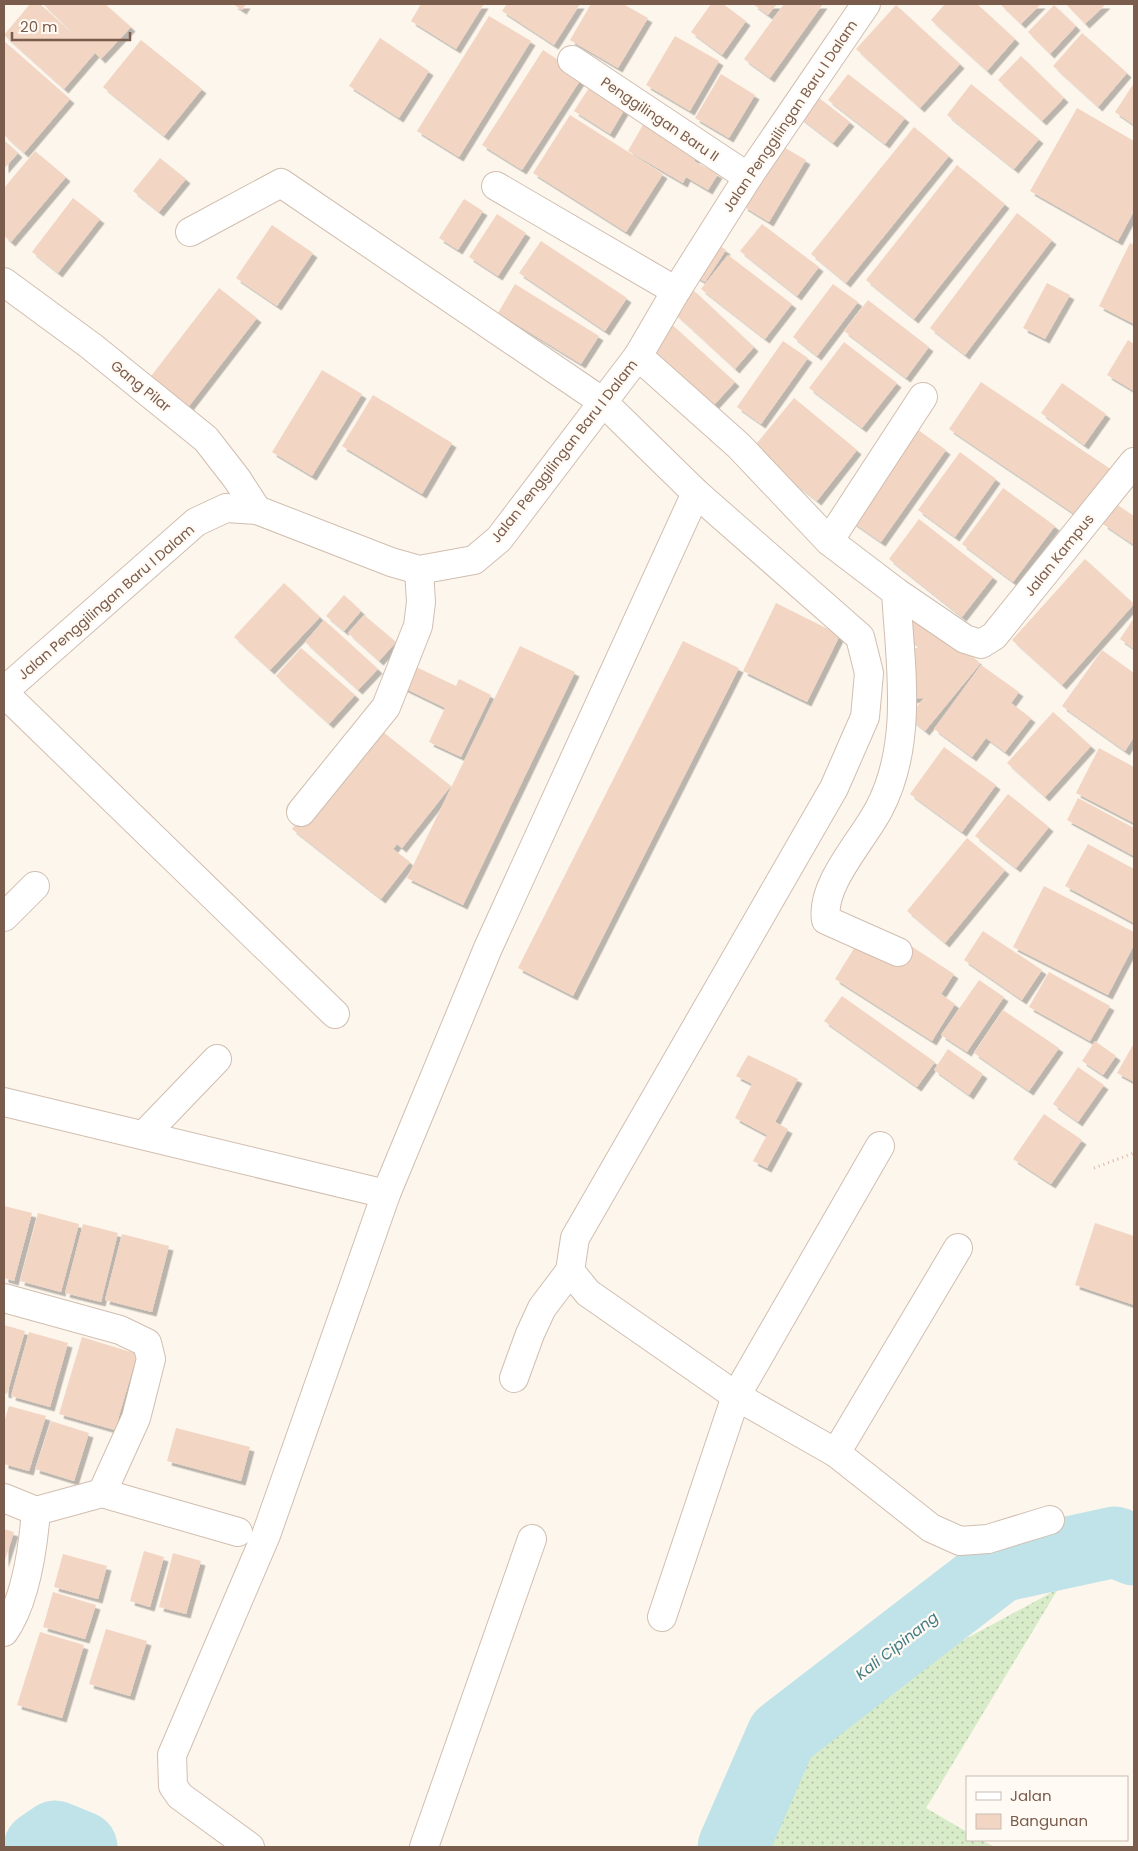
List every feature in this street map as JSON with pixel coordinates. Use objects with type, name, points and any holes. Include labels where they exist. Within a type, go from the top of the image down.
[{"type":"street","name":"Jalan Penggilingan Baru I Dalam","points":[[4,692],[196,522],[226,508],[257,510],[392,562],[419,570],[474,560],[498,539],[638,356],[676,291],[748,177],[866,4]]},
{"type":"street","name":"Penggilingan Baru II","points":[[572,60],[748,177]]},
{"type":"street","points":[[190,232],[282,183],[603,402],[696,493],[860,637],[869,674],[865,717],[834,788],[575,1238],[570,1271],[542,1308],[514,1378]]},
{"type":"street","points":[[496,186],[676,291]]},
{"type":"street","name":"Gang Pilar","points":[[4,282],[91,346],[206,439],[237,479],[257,510]]},
{"type":"street","points":[[638,356],[739,446],[829,542],[896,592],[902,731],[896,766],[880,808],[832,885],[824,911],[826,920],[898,952]]},
{"type":"street","points":[[829,542],[923,397]]},
{"type":"street","name":"Jalan Kampus","points":[[896,592],[966,639],[981,644],[994,636],[1134,462]]},
{"type":"street","points":[[250,1847],[180,1796],[173,1786],[172,1755],[266,1535],[386,1194],[488,948],[696,493]]},
{"type":"street","points":[[301,812],[386,707],[418,626],[421,602],[419,570]]},
{"type":"street","points":[[4,692],[335,1014]]},
{"type":"street","points":[[4,917],[35,886]]},
{"type":"street","points":[[144,1135],[217,1060]]},
{"type":"street","points":[[4,1102],[386,1194]]},
{"type":"street","points":[[662,1617],[736,1396],[880,1146]]},
{"type":"street","points":[[836,1453],[958,1248]]},
{"type":"street","points":[[570,1271],[588,1293],[736,1396],[836,1453],[931,1528],[960,1541],[988,1539],[1050,1520]]},
{"type":"street","points":[[4,1298],[120,1330],[147,1343],[151,1359],[136,1418],[102,1493]]},
{"type":"street","points":[[4,1498],[36,1510],[102,1493],[238,1532]]},
{"type":"street","points":[[4,1632],[11,1622],[32,1557],[36,1510]]},
{"type":"street","points":[[424,1847],[532,1539]]},
{"type":"path","points":[[1094,1168],[1134,1153]]},
{"type":"green space","points":[[1058,1589],[926,1808],[966,1831],[966,1841],[983,1841],[995,1847],[767,1847],[814,1745],[958,1643]]},
{"type":"building","points":[[30,4],[40,4],[84,44],[43,4],[105,4],[131,27],[101,59],[95,53],[64,89],[4,35]]},
{"type":"building","points":[[233,4],[246,4],[242,10]]},
{"type":"building","points":[[421,4],[484,4],[456,49],[411,21]]},
{"type":"building","points":[[507,4],[580,4],[554,45],[502,11]]},
{"type":"building","points":[[591,4],[623,4],[648,18],[618,68],[570,40]]},
{"type":"building","points":[[711,4],[723,4],[746,21],[722,55],[691,32]]},
{"type":"building","points":[[753,4],[777,4],[768,15]]},
{"type":"building","points":[[784,4],[823,4],[770,78],[744,59]]},
{"type":"building","points":[[945,4],[977,4],[1015,39],[987,71],[931,20]]},
{"type":"building","points":[[1000,4],[1041,4],[1021,24]]},
{"type":"building","points":[[1066,4],[1106,4],[1085,24]]},
{"type":"building","points":[[896,5],[960,64],[920,108],[856,49]]},
{"type":"building","points":[[1054,5],[1076,26],[1050,54],[1028,32]]},
{"type":"building","points":[[489,16],[531,41],[459,157],[417,131]]},
{"type":"building","points":[[1082,33],[1127,73],[1098,107],[1053,66]]},
{"type":"building","points":[[675,36],[719,61],[690,111],[646,85]]},
{"type":"building","points":[[380,38],[429,71],[399,118],[349,86]]},
{"type":"building","points":[[141,40],[202,89],[164,136],[103,87]]},
{"type":"building","points":[[4,41],[70,99],[24,153],[4,135]]},
{"type":"building","points":[[543,50],[583,76],[522,170],[482,145]]},
{"type":"building","points":[[1021,56],[1064,98],[1042,121],[998,80]]},
{"type":"building","points":[[721,74],[755,95],[729,138],[695,118]]},
{"type":"building","points":[[848,74],[905,118],[885,144],[828,100]]},
{"type":"building","points":[[594,80],[629,102],[610,134],[574,111]]},
{"type":"building","points":[[1134,83],[1134,125],[1115,112]]},
{"type":"building","points":[[971,84],[1039,139],[1014,169],[947,115]]},
{"type":"building","points":[[814,94],[850,122],[833,143],[798,116]]},
{"type":"building","points":[[1077,108],[1134,141],[1134,211],[1118,241],[1030,191]]},
{"type":"building","points":[[570,115],[663,174],[626,232],[533,173]]},
{"type":"building","points":[[648,116],[702,147],[694,161],[718,174],[708,190],[686,177],[683,183],[628,151]]},
{"type":"building","points":[[914,127],[949,156],[846,283],[811,254]]},
{"type":"building","points":[[4,140],[18,153],[4,169]]},
{"type":"building","points":[[780,145],[806,160],[769,222],[743,206]]},
{"type":"building","points":[[35,151],[66,177],[11,242],[4,236],[4,188]]},
{"type":"building","points":[[160,158],[186,179],[159,212],[133,191]]},
{"type":"building","points":[[957,165],[1005,204],[914,319],[866,280]]},
{"type":"building","points":[[73,198],[100,219],[58,273],[32,252]]},
{"type":"building","points":[[464,199],[483,211],[458,250],[439,238]]},
{"type":"building","points":[[1017,213],[1052,240],[965,355],[930,328]]},
{"type":"building","points":[[497,214],[526,233],[498,276],[469,257]]},
{"type":"building","points":[[762,224],[819,267],[797,296],[740,251]]},
{"type":"building","points":[[272,225],[313,253],[277,306],[236,278]]},
{"type":"building","points":[[711,240],[726,250],[705,282],[690,273]]},
{"type":"building","points":[[541,241],[627,298],[605,331],[519,273]]},
{"type":"building","points":[[1130,243],[1134,245],[1134,324],[1099,306]]},
{"type":"building","points":[[728,255],[792,304],[765,339],[701,289]]},
{"type":"building","points":[[1047,283],[1070,295],[1045,339],[1023,328]]},
{"type":"building","points":[[515,284],[599,336],[581,364],[498,313]]},
{"type":"building","points":[[833,284],[858,302],[817,356],[793,337]]},
{"type":"building","points":[[219,288],[257,318],[186,410],[148,380]]},
{"type":"building","points":[[691,288],[754,347],[735,369],[671,310]]},
{"type":"building","points":[[868,300],[929,347],[906,378],[844,331]]},
{"type":"building","points":[[669,322],[735,382],[714,405],[649,345]]},
{"type":"building","points":[[1128,340],[1134,344],[1134,391],[1107,375]]},
{"type":"building","points":[[783,341],[808,358],[761,424],[737,407]]},
{"type":"building","points":[[844,342],[897,383],[862,428],[809,388]]},
{"type":"building","points":[[322,370],[362,394],[312,476],[272,452]]},
{"type":"building","points":[[981,382],[1112,470],[1079,517],[949,429]]},
{"type":"building","points":[[1062,383],[1106,414],[1084,445],[1041,413]]},
{"type":"building","points":[[373,395],[452,443],[422,494],[342,446]]},
{"type":"building","points":[[794,398],[857,450],[817,501],[752,449]]},
{"type":"building","points":[[914,427],[946,450],[881,542],[848,519]]},
{"type":"building","points":[[960,452],[996,479],[955,537],[918,510]]},
{"type":"building","points":[[1003,488],[1055,526],[1013,582],[962,544]]},
{"type":"building","points":[[1116,504],[1134,516],[1134,545],[1103,524]]},
{"type":"building","points":[[919,519],[993,577],[962,617],[889,559]]},
{"type":"building","points":[[1085,559],[1134,604],[1062,685],[1012,640]]},
{"type":"building","points":[[284,583],[320,617],[270,670],[234,637]]},
{"type":"building","points":[[344,595],[361,611],[344,631],[326,616]]},
{"type":"building","points":[[776,603],[840,635],[807,702],[743,671]]},
{"type":"building","points":[[918,614],[980,664],[925,731],[908,717],[924,698],[902,699],[906,648],[920,648],[903,634]]},
{"type":"building","points":[[364,615],[396,642],[379,661],[348,633]]},
{"type":"building","points":[[1134,618],[1134,649],[1120,639]]},
{"type":"building","points":[[324,620],[378,669],[358,690],[305,642]]},
{"type":"building","points":[[683,641],[739,668],[573,996],[518,968]]},
{"type":"building","points":[[520,646],[575,672],[463,905],[407,878]]},
{"type":"building","points":[[301,648],[355,695],[329,724],[276,676]]},
{"type":"building","points":[[1102,650],[1134,673],[1134,737],[1125,751],[1062,706]]},
{"type":"building","points":[[410,664],[456,686],[459,679],[491,695],[461,757],[429,742],[445,708],[400,686]]},
{"type":"building","points":[[981,665],[1019,692],[1011,703],[1031,718],[1005,752],[986,738],[972,757],[934,729]]},
{"type":"building","points":[[1053,712],[1091,746],[1045,797],[1007,763]]},
{"type":"building","points":[[373,724],[451,786],[402,848],[397,844],[393,849],[410,862],[381,899],[292,829]]},
{"type":"building","points":[[944,747],[996,785],[962,832],[910,794]]},
{"type":"building","points":[[1099,748],[1134,767],[1134,823],[1076,793]]},
{"type":"building","points":[[1008,794],[1049,827],[1016,868],[975,836]]},
{"type":"building","points":[[1078,798],[1134,828],[1134,856],[1067,820]]},
{"type":"building","points":[[967,838],[1005,870],[945,943],[907,911]]},
{"type":"building","points":[[1088,844],[1134,869],[1134,923],[1065,886]]},
{"type":"building","points":[[1044,886],[1134,932],[1134,945],[1108,995],[1013,947]]},
{"type":"building","points":[[983,931],[1042,970],[1022,1000],[964,960]]},
{"type":"building","points":[[858,942],[897,967],[911,946],[954,974],[941,994],[955,1004],[932,1041],[835,979]]},
{"type":"building","points":[[1049,972],[1110,1006],[1090,1041],[1029,1007]]},
{"type":"building","points":[[979,980],[1004,997],[967,1052],[941,1035]]},
{"type":"building","points":[[842,996],[935,1062],[917,1087],[824,1021]]},
{"type":"building","points":[[1003,1010],[1059,1048],[1029,1091],[974,1053]]},
{"type":"building","points":[[1095,1041],[1116,1056],[1103,1075],[1082,1061]]},
{"type":"building","points":[[1134,1043],[1134,1082],[1117,1073]]},
{"type":"building","points":[[948,1049],[983,1074],[969,1095],[934,1070]]},
{"type":"building","points":[[748,1055],[798,1079],[775,1122],[788,1129],[767,1168],[753,1161],[767,1135],[735,1118],[752,1084],[736,1076]]},
{"type":"building","points":[[1078,1067],[1104,1085],[1078,1122],[1053,1104]]},
{"type":"building","points":[[1044,1114],[1082,1140],[1051,1184],[1013,1159]]},
{"type":"building","points":[[4,1206],[32,1213],[14,1281],[4,1278]]},
{"type":"building","points":[[38,1213],[79,1224],[61,1292],[20,1281]]},
{"type":"building","points":[[1095,1223],[1134,1236],[1134,1305],[1075,1285]]},
{"type":"building","points":[[83,1224],[118,1233],[101,1302],[65,1293]]},
{"type":"building","points":[[122,1234],[169,1246],[152,1312],[105,1300]]},
{"type":"building","points":[[4,1325],[25,1331],[7,1394],[4,1393]]},
{"type":"building","points":[[29,1332],[68,1343],[50,1407],[11,1396]]},
{"type":"building","points":[[82,1337],[137,1354],[115,1430],[59,1414]]},
{"type":"building","points":[[9,1406],[46,1416],[29,1471],[4,1464],[4,1422]]},
{"type":"building","points":[[51,1421],[89,1433],[74,1481],[35,1469]]},
{"type":"building","points":[[176,1428],[250,1447],[241,1481],[167,1461]]},
{"type":"building","points":[[4,1529],[14,1532],[4,1563]]},
{"type":"building","points":[[144,1551],[164,1557],[150,1607],[130,1601]]},
{"type":"building","points":[[173,1553],[201,1561],[186,1614],[159,1607]]},
{"type":"building","points":[[63,1554],[107,1566],[98,1599],[54,1587]]},
{"type":"building","points":[[53,1592],[96,1605],[85,1639],[43,1627]]},
{"type":"building","points":[[106,1629],[147,1641],[130,1696],[89,1684]]},
{"type":"building","points":[[40,1632],[84,1645],[62,1718],[17,1705]]},
{"type":"waterway","name":"Kali Cipinang","points":[[733,1847],[782,1735],[1000,1567],[1115,1542],[1134,1550]]},
{"type":"waterway","name":"Kali Cipinang","points":[[39,1847],[55,1836],[82,1847]]}]
